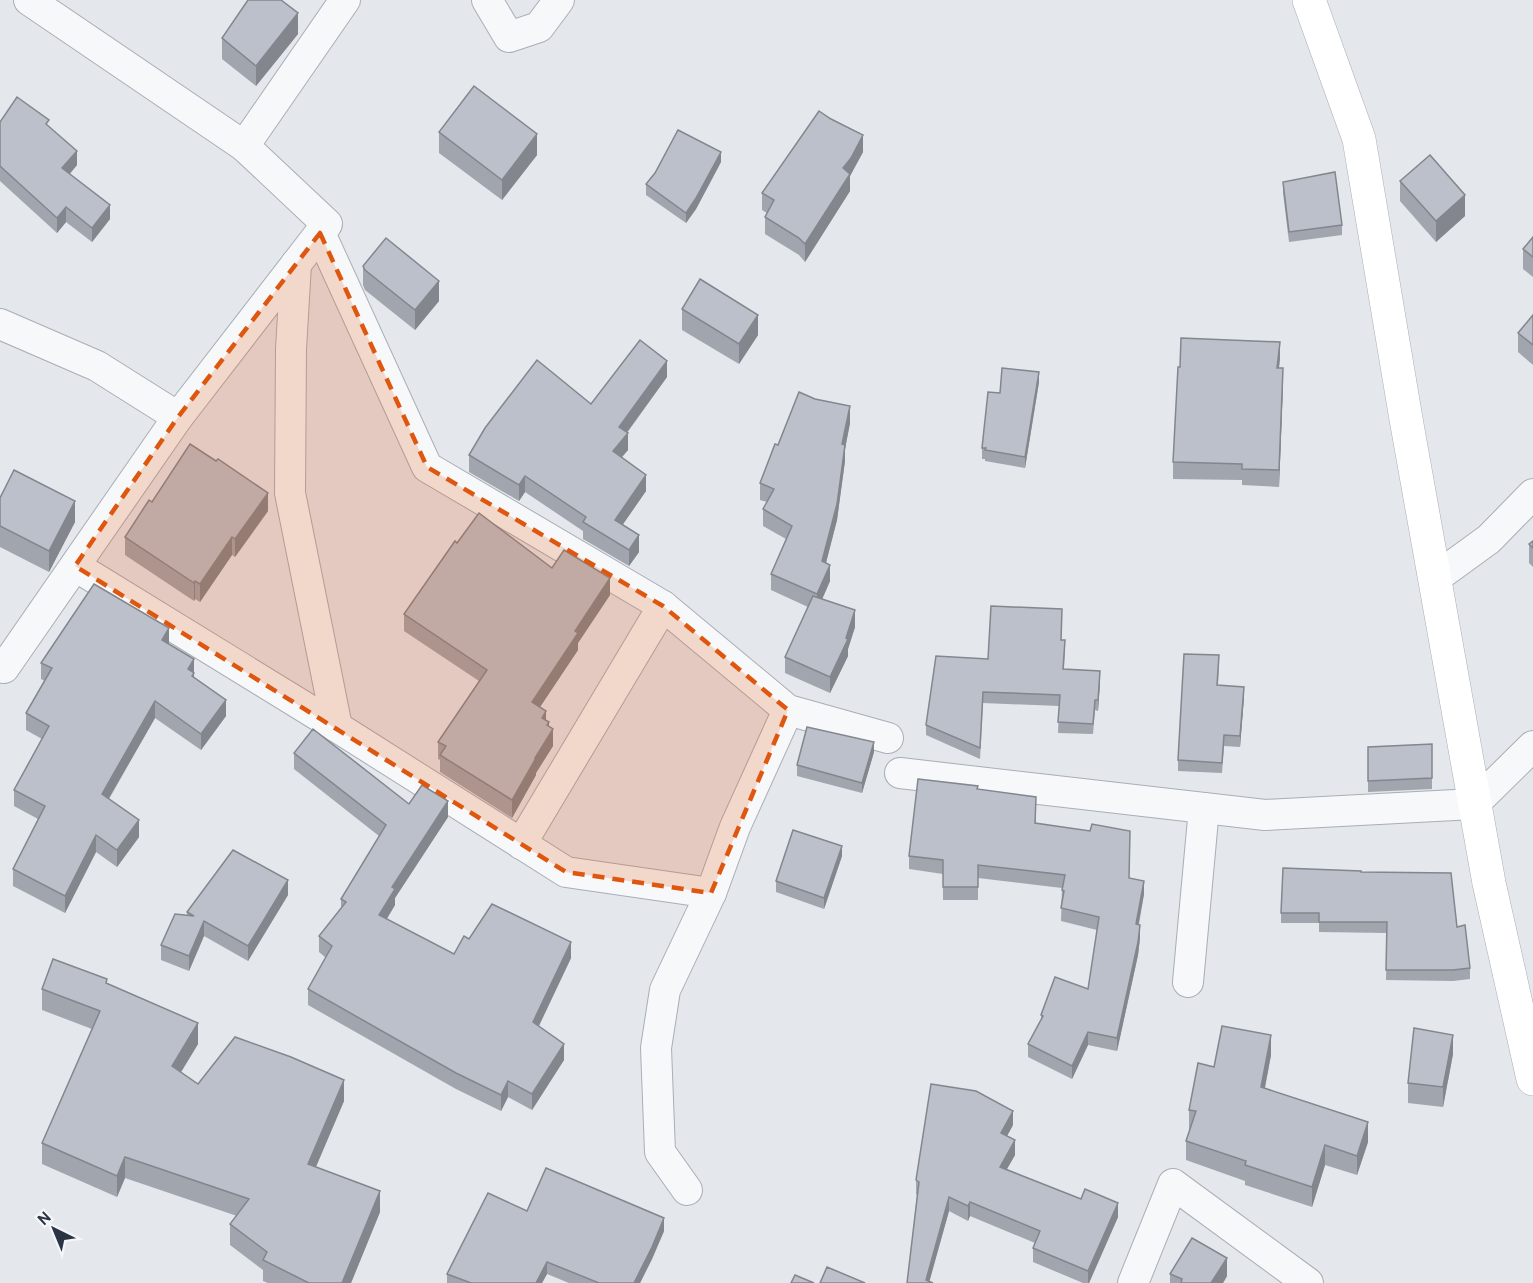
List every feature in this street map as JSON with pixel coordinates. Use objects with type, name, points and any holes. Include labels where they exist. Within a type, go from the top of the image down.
[{"type":"street","points":[[0,666],[4,668],[178,417],[327,224],[244,146],[29,0]]},
{"type":"street","points":[[244,146],[345,0]]},
{"type":"street","points":[[487,0],[509,37],[540,27],[559,0]]},
{"type":"street","points":[[1309,0],[1359,139],[1488,883],[1533,1079]]},
{"type":"street","points":[[320,233],[427,467],[663,606],[788,710],[888,738]]},
{"type":"street","points":[[296,264],[291,349],[290,493],[337,727]]},
{"type":"street","points":[[0,324],[97,366],[178,417]]},
{"type":"street","points":[[1434,579],[1489,539],[1533,494]]},
{"type":"street","points":[[75,566],[337,727],[566,872],[711,893]]},
{"type":"street","points":[[521,844],[663,606]]},
{"type":"street","points":[[687,1190],[660,1152],[656,1048],[665,990],[711,893],[735,827],[788,710]]},
{"type":"street","points":[[900,773],[1265,815],[1474,804],[1533,746]]},
{"type":"street","points":[[1188,982],[1204,808]]},
{"type":"street","points":[[1133,1283],[1173,1184],[1308,1283]]},
{"type":"highlighted area","points":[[320,233],[427,467],[663,606],[788,710],[711,893],[566,872],[75,566],[178,417]]},
{"type":"building","points":[[248,0],[281,0],[298,13],[256,66],[222,38]]},
{"type":"building","points":[[474,86],[537,134],[502,180],[439,132]]},
{"type":"building","points":[[17,97],[49,120],[46,124],[77,151],[62,168],[110,205],[92,228],[66,207],[57,218],[0,166],[0,122]]},
{"type":"building","points":[[819,111],[863,135],[843,168],[850,174],[805,244],[765,217],[774,200],[762,193]]},
{"type":"building","points":[[678,130],[721,152],[686,213],[646,184],[655,173]]},
{"type":"building","points":[[1430,155],[1465,195],[1436,221],[1400,181]]},
{"type":"building","points":[[1335,172],[1342,225],[1289,232],[1283,182]]},
{"type":"building","points":[[1533,237],[1533,257],[1523,249]]},
{"type":"building","points":[[386,238],[439,281],[415,310],[363,266]]},
{"type":"building","points":[[700,279],[758,315],[739,344],[682,309]]},
{"type":"building","points":[[1533,315],[1533,345],[1518,333]]},
{"type":"building","points":[[1181,338],[1280,342],[1277,368],[1283,368],[1279,470],[1242,469],[1242,464],[1173,462]]},
{"type":"building","points":[[640,340],[667,361],[619,427],[628,433],[613,451],[646,475],[615,520],[639,535],[629,550],[583,522],[586,517],[525,476],[519,485],[469,455],[485,428],[537,360],[591,404]]},
{"type":"building","points":[[1002,368],[1039,372],[1025,457],[982,448],[988,392],[1000,393]]},
{"type":"building","points":[[799,392],[815,399],[850,406],[842,444],[845,445],[837,504],[822,561],[830,565],[817,594],[771,574],[792,526],[763,509],[774,489],[760,483]]},
{"type":"building","points":[[190,444],[216,461],[218,459],[268,493],[235,539],[232,537],[200,584],[195,581],[194,583],[125,537],[149,500],[152,502]]},
{"type":"building","points":[[14,470],[75,501],[49,551],[0,526],[0,498]]},
{"type":"building","points":[[479,513],[552,568],[564,550],[610,578],[575,631],[578,633],[532,702],[546,711],[542,718],[549,722],[547,725],[553,729],[512,800],[440,755],[446,746],[438,742],[487,670],[404,614],[455,541],[457,543]]},
{"type":"building","points":[[94,584],[169,628],[162,640],[194,659],[188,669],[194,673],[192,676],[226,700],[201,734],[155,701],[102,794],[139,820],[117,850],[96,835],[65,896],[13,869],[45,806],[14,790],[49,726],[26,713],[52,668],[41,663]]},
{"type":"building","points":[[813,596],[855,610],[846,638],[848,639],[830,677],[785,657]]},
{"type":"building","points":[[991,606],[1062,609],[1061,640],[1065,640],[1063,669],[1100,671],[1098,700],[1095,700],[1093,724],[1058,722],[1060,695],[983,692],[980,748],[926,725],[936,656],[988,659]]},
{"type":"building","points":[[1184,654],[1219,655],[1217,685],[1244,687],[1240,736],[1224,735],[1222,763],[1178,760]]},
{"type":"building","points":[[807,727],[874,742],[862,783],[797,765]]},
{"type":"building","points":[[313,729],[409,804],[422,785],[448,801],[392,887],[395,889],[379,915],[454,954],[464,936],[469,939],[492,904],[571,942],[533,1022],[564,1044],[532,1094],[508,1081],[501,1095],[456,1073],[308,989],[332,946],[319,936],[346,902],[341,899],[386,825],[294,753]]},
{"type":"building","points":[[1432,744],[1432,778],[1368,781],[1368,747]]},
{"type":"building","points":[[918,779],[978,786],[977,789],[1036,797],[1035,823],[1090,831],[1092,824],[1130,831],[1129,878],[1144,881],[1136,924],[1140,925],[1138,942],[1117,1038],[1088,1032],[1072,1066],[1028,1044],[1043,1016],[1041,1015],[1055,977],[1088,989],[1099,917],[1061,908],[1065,875],[978,865],[978,887],[943,887],[943,860],[909,856]]},
{"type":"building","points":[[793,830],[842,846],[824,898],[776,881]]},
{"type":"building","points":[[233,850],[288,880],[248,946],[204,921],[189,956],[161,945],[175,914],[194,916],[187,912]]},
{"type":"building","points":[[1283,868],[1451,873],[1457,927],[1465,925],[1470,968],[1386,970],[1387,922],[1319,922],[1319,913],[1281,913]]},
{"type":"building","points":[[53,959],[107,979],[106,983],[198,1023],[172,1066],[198,1084],[235,1037],[291,1057],[344,1080],[308,1164],[380,1191],[342,1283],[309,1283],[263,1260],[267,1252],[230,1224],[249,1199],[125,1157],[117,1176],[42,1143],[100,1011],[42,989]]},
{"type":"building","points":[[1222,1026],[1271,1035],[1261,1087],[1368,1122],[1357,1156],[1325,1145],[1312,1187],[1245,1165],[1246,1161],[1186,1141],[1196,1111],[1189,1110],[1198,1063],[1214,1067]]},
{"type":"building","points":[[1414,1028],[1453,1035],[1443,1087],[1408,1083]]},
{"type":"building","points":[[931,1084],[976,1091],[1013,1111],[1001,1133],[1015,1140],[1000,1167],[1081,1199],[1085,1189],[1118,1203],[1088,1271],[1033,1248],[1040,1231],[970,1202],[968,1206],[949,1197],[926,1280],[933,1283],[907,1283],[919,1182],[916,1180]]},
{"type":"building","points":[[546,1168],[664,1218],[634,1283],[599,1283],[547,1262],[536,1283],[471,1283],[447,1274],[488,1193],[527,1211]]},
{"type":"building","points":[[1192,1238],[1227,1258],[1211,1283],[1181,1283],[1182,1279],[1170,1274]]},
{"type":"building","points":[[827,1267],[865,1283],[820,1283]]},
{"type":"building","points":[[795,1275],[814,1283],[791,1283]]}]
